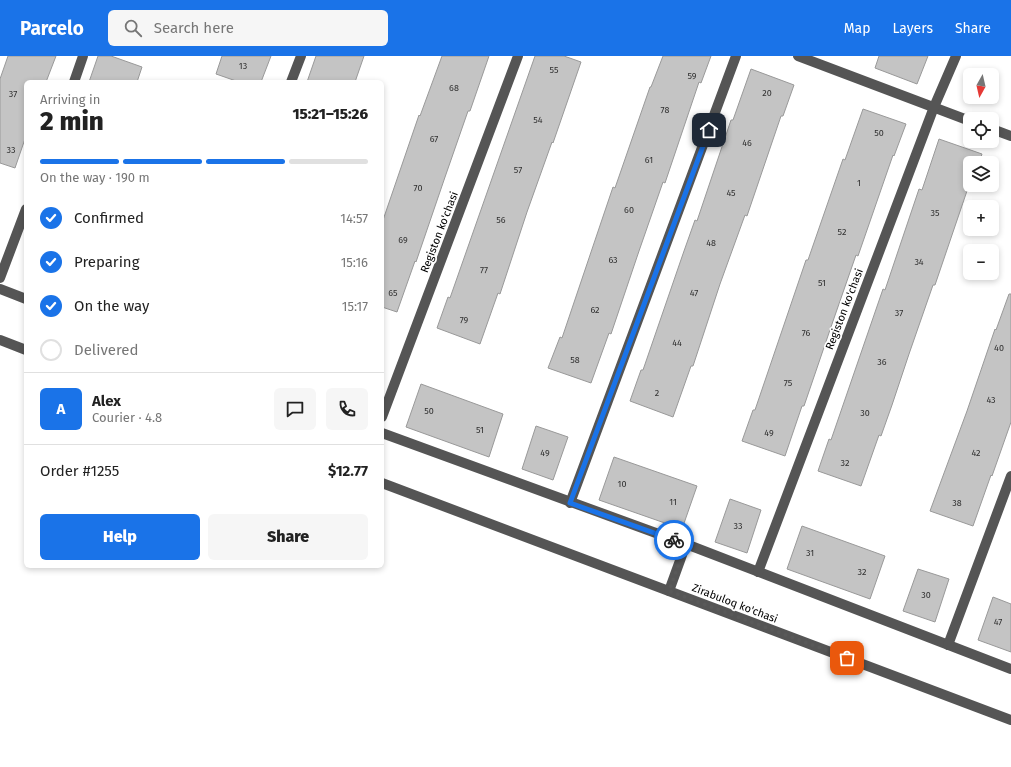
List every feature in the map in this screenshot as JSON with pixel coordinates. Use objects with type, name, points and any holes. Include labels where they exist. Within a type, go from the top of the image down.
[{"type":"street","points":[[75,80],[83,56]]},
{"type":"street","points":[[292,80],[301,56]]},
{"type":"street","name":"Registon ko'chasi","points":[[384,412],[518,56]]},
{"type":"street","points":[[570,503],[736,56]]},
{"type":"street","points":[[798,56],[963,118]]},
{"type":"street","name":"Registon ko'chasi","points":[[758,572],[934,107],[956,56]]},
{"type":"street","points":[[999,132],[1011,136]]},
{"type":"street","points":[[0,278],[24,214]]},
{"type":"street","points":[[0,289],[24,298]]},
{"type":"street","points":[[0,340],[24,349]]},
{"type":"street","points":[[384,434],[570,503],[686,544],[1011,669]]},
{"type":"street","points":[[948,645],[1011,476]]},
{"type":"street","name":"Zirabuloq ko'chasi","points":[[384,484],[1011,720]]},
{"type":"street","points":[[669,591],[686,544]]},
{"type":"building","points":[[8,56],[56,56],[47,80],[24,80],[24,142],[15,168],[0,163],[0,79]]},
{"type":"building","points":[[98,56],[111,56],[142,67],[138,80],[90,80]]},
{"type":"building","points":[[222,56],[271,56],[262,80],[233,80],[216,74]]},
{"type":"building","points":[[316,56],[364,56],[356,80],[308,80]]},
{"type":"building","points":[[442,56],[489,56],[397,312],[384,308],[384,217],[419,115],[420,116]]},
{"type":"building","points":[[535,56],[564,56],[581,62],[527,212],[500,294],[498,293],[480,344],[437,328],[448,297],[450,298]]},
{"type":"building","points":[[663,56],[711,56],[701,83],[699,82],[611,334],[609,333],[591,383],[548,368],[560,337],[562,338],[613,187],[615,188],[650,87]]},
{"type":"building","points":[[879,56],[928,56],[917,84],[875,68]]},
{"type":"building","points":[[751,69],[794,85],[783,116],[781,116],[747,216],[745,215],[693,366],[691,366],[673,417],[630,401],[641,370],[643,370],[695,220],[697,221],[731,120],[733,120]]},
{"type":"building","points":[[863,109],[906,124],[894,156],[893,155],[858,256],[856,255],[804,406],[802,406],[785,456],[742,441],[753,410],[755,410],[806,260],[808,260],[843,159],[845,160]]},
{"type":"building","points":[[939,139],[982,154],[981,156],[963,156],[963,192],[967,192],[881,436],[879,435],[861,486],[818,471],[829,439],[831,440],[883,289],[885,290],[919,189],[922,190]]},
{"type":"building","points":[[1009,294],[1011,294],[1011,422],[973,526],[930,511]]},
{"type":"building","points":[[421,384],[503,414],[489,457],[406,427]]},
{"type":"building","points":[[536,426],[568,437],[553,480],[522,469]]},
{"type":"building","points":[[614,457],[697,486],[682,529],[599,500]]},
{"type":"building","points":[[730,499],[761,510],[747,553],[715,542]]},
{"type":"building","points":[[802,526],[885,556],[870,599],[787,569]]},
{"type":"building","points":[[918,569],[949,579],[935,622],[903,611]]},
{"type":"building","points":[[993,597],[1011,604],[1011,652],[978,640]]},
{"type":"way so far","points":[[674,540],[686,544],[669,591],[847,658]]},
{"type":"route","points":[[674,540],[570,503],[709,130]]}]
